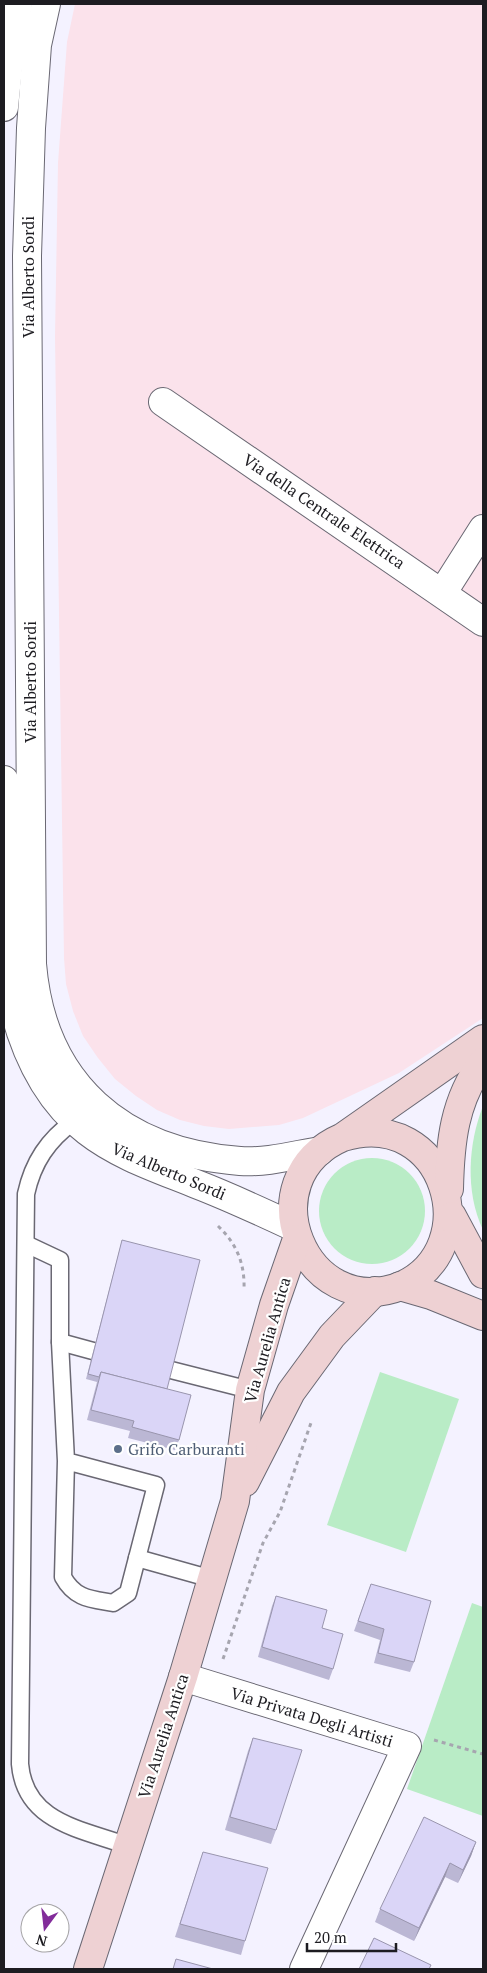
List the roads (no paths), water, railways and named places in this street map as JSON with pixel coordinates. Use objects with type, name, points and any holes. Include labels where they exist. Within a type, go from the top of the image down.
[{"type":"main road","name":"Via Aurelia Antica","points":[[388,1288],[350,1288],[328,1277],[310,1261],[296,1233],[293,1202],[297,1186],[308,1163],[320,1151],[483,1039]]},
{"type":"main road","name":"Via Aurelia Antica","points":[[235,1501],[291,1392],[332,1336],[388,1288],[422,1273],[436,1258],[446,1242],[454,1123],[467,1090],[483,1062]]},
{"type":"main road","name":"Via Aurelia Antica","points":[[343,1137],[379,1132],[413,1143],[432,1158],[439,1168],[450,1203]]},
{"type":"main road","points":[[450,1203],[483,1274]]},
{"type":"main road","name":"Via Aurelia Antica","points":[[88,1969],[183,1676],[235,1501],[250,1390],[296,1233]]},
{"type":"main road","points":[[388,1288],[431,1295],[483,1316]]},
{"type":"street","points":[[4,107],[11,39],[18,4]]},
{"type":"street","name":"Via Alberto Sordi","points":[[46,4],[38,45],[31,128],[27,256],[32,964],[34,990],[40,1016],[49,1041],[61,1064],[76,1085],[114,1122],[150,1139],[186,1151],[242,1161],[320,1151]]},
{"type":"street","name":"Via della Centrale Elettrica","points":[[163,402],[443,592],[483,622]]},
{"type":"street","points":[[443,592],[483,529]]},
{"type":"street","name":"Via Alberto Sordi","points":[[4,780],[5,964],[10,994],[28,1051],[42,1078],[74,1120],[87,1132],[125,1155],[231,1198],[296,1233]]},
{"type":"street","name":"Via Privata Degli Artisti","points":[[183,1676],[407,1746],[304,1969]]},
{"type":"lane","points":[[74,1120],[45,1147],[35,1164],[26,1194],[21,1776],[30,1798],[40,1810],[54,1819],[128,1846]]},
{"type":"lane","points":[[26,1244],[60,1260],[60,1342],[66,1461],[63,1577],[70,1589],[84,1597],[113,1603],[120,1601],[128,1593],[156,1485],[66,1461]]},
{"type":"lane","points":[[60,1342],[93,1351]]},
{"type":"lane","points":[[171,1370],[250,1390]]},
{"type":"lane","points":[[137,1558],[212,1579]]},
{"type":"place","name":"Grifo Carburanti","points":[[118,1449]]}]
